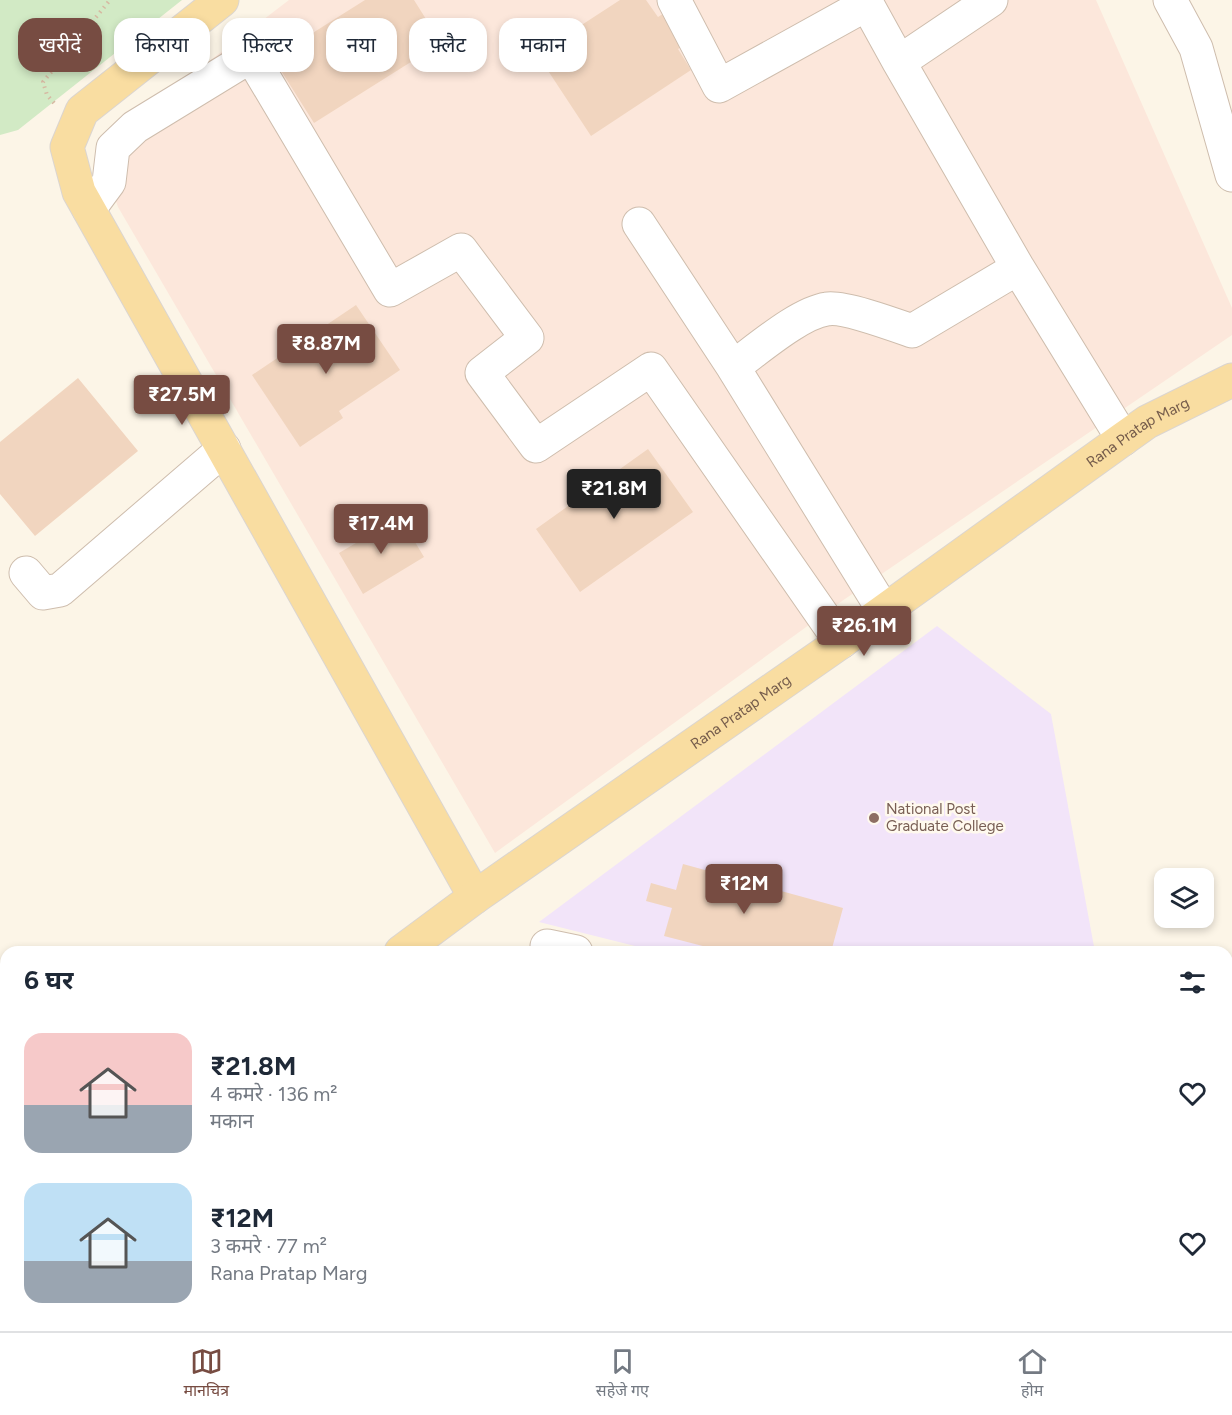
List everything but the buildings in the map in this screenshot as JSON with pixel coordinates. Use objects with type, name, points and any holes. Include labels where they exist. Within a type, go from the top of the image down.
[{"type":"main road","points":[[222,0],[82,111],[67,147],[80,192],[475,897]]},
{"type":"main road","name":"Rana Pratap Marg","points":[[409,946],[475,897],[841,642],[1123,438],[1147,422],[1232,380]]},
{"type":"street","points":[[674,0],[719,86],[866,2],[1018,268],[1123,438]]},
{"type":"street","points":[[899,62],[991,0]]},
{"type":"street","points":[[1170,0],[1196,48],[1232,176]]},
{"type":"street","points":[[89,208],[109,182],[113,148],[135,127],[251,56],[390,290],[462,250],[527,338],[482,373],[536,446],[651,369],[841,642]]},
{"type":"street","points":[[639,224],[733,367],[884,611]]},
{"type":"street","points":[[733,367],[808,314],[829,308],[877,319],[912,331],[1018,268]]},
{"type":"street","points":[[26,573],[43,592],[60,590],[224,449]]},
{"type":"path","points":[[77,122],[62,113],[47,95],[43,82],[110,0]]},
{"type":"shaded area","points":[[289,0],[1096,0],[1232,308],[1232,335],[842,601],[495,853],[118,207],[97,147],[195,72],[210,72],[210,60],[222,51],[222,72],[314,72],[314,18],[265,18]]},
{"type":"shaded area","name":"National Post Graduate College","points":[[937,626],[1051,714],[1094,946],[635,946],[539,922]]},
{"type":"green space","points":[[0,0],[182,0],[159,18],[114,18],[114,54],[102,63],[102,18],[18,18],[18,72],[91,72],[18,130],[0,135]]},
{"type":"place","name":"National Post Graduate College","points":[[874,818]]}]
